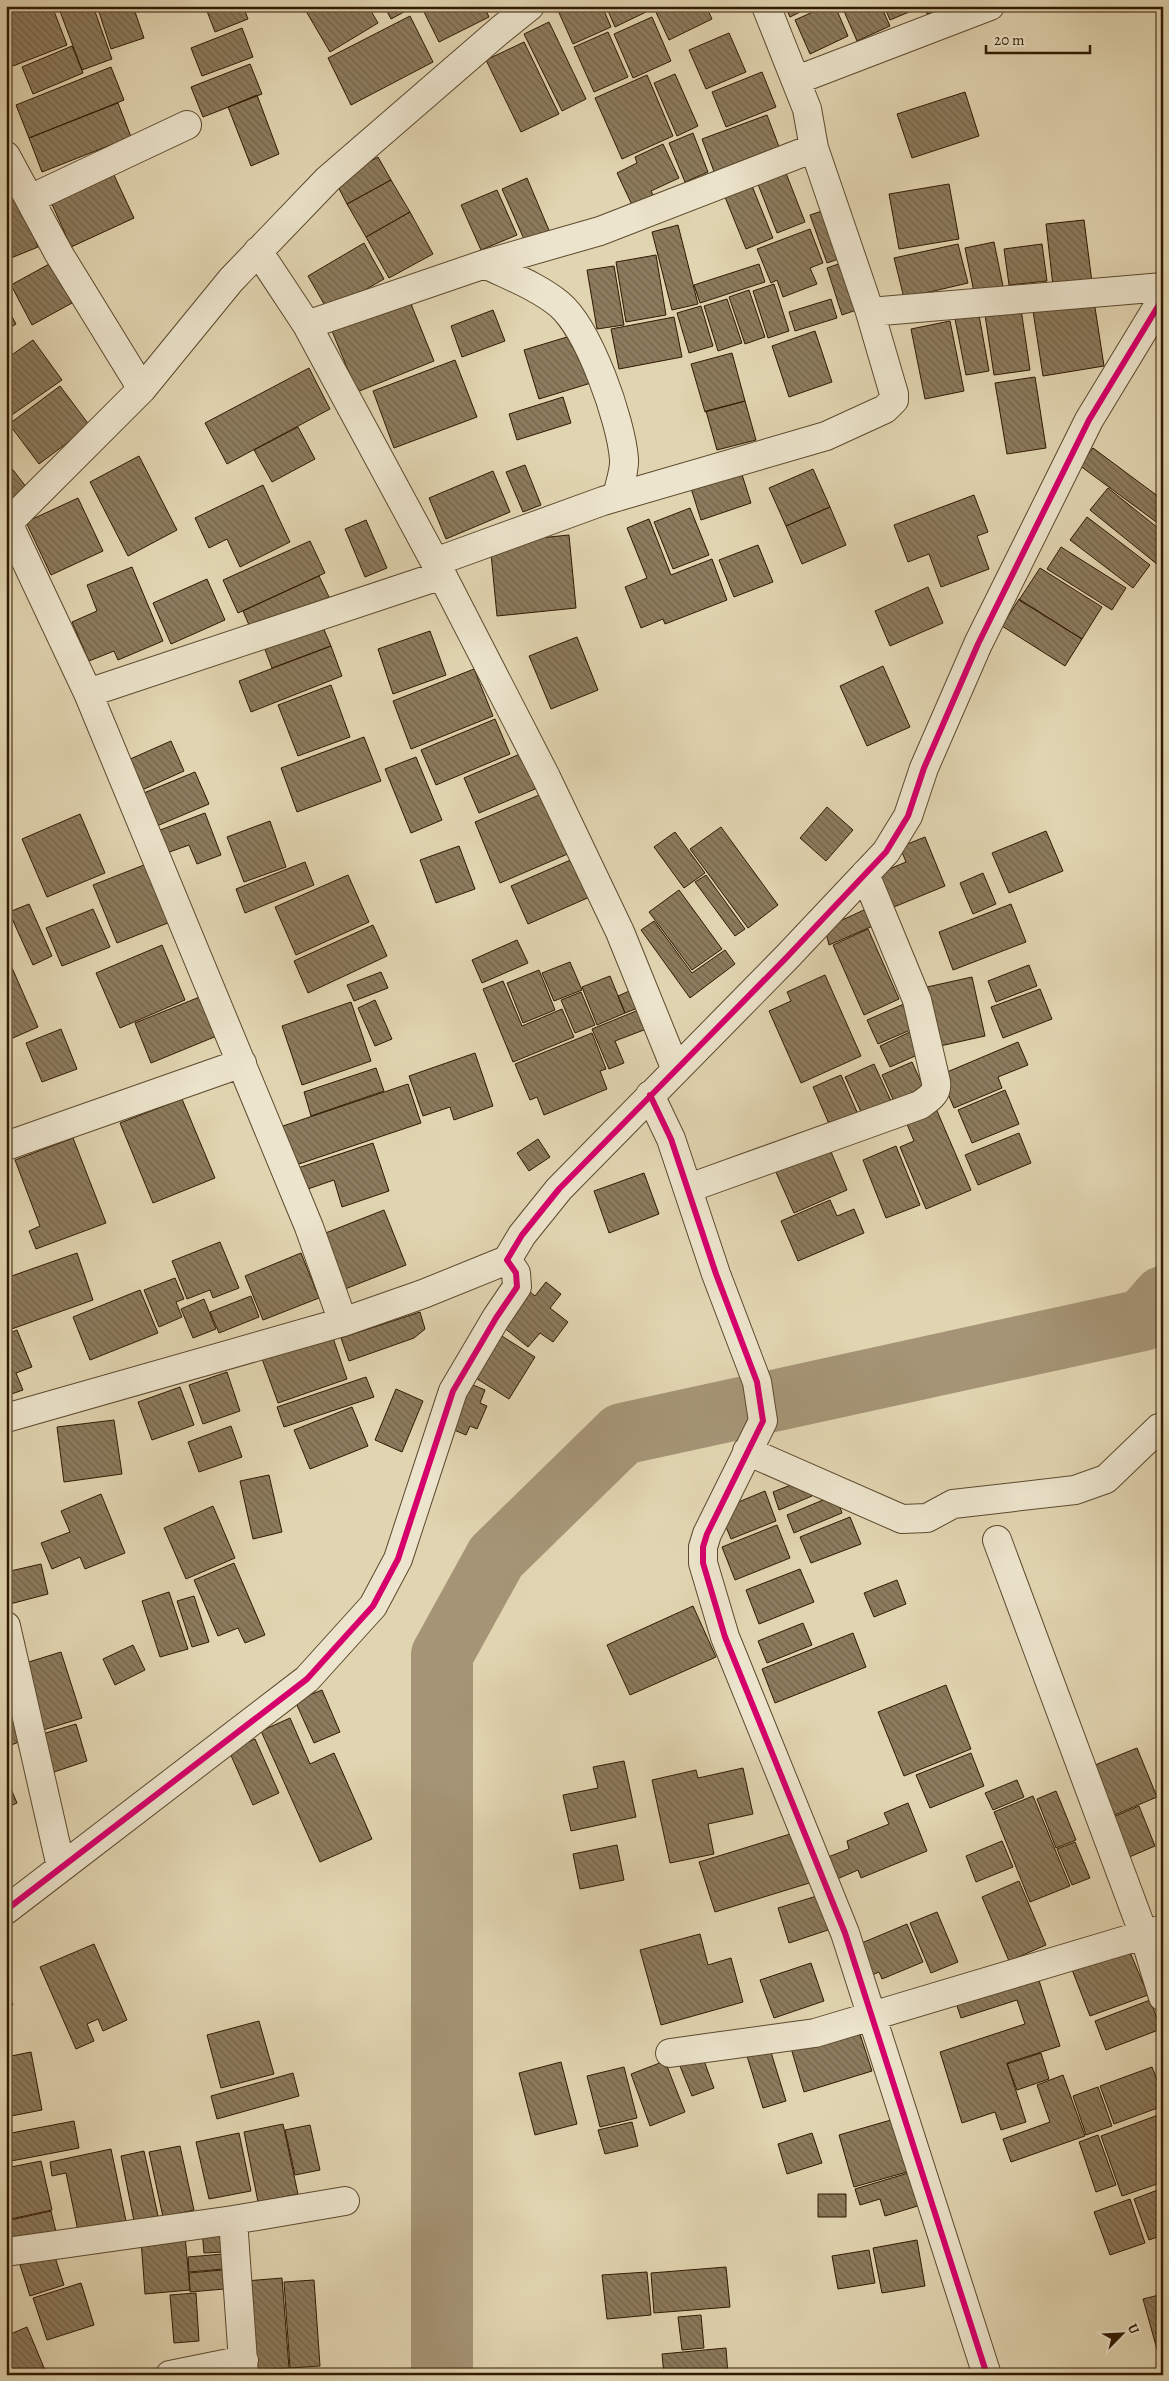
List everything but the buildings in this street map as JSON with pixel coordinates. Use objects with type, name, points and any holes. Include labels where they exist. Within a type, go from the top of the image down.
[{"type":"street","points":[[343,1322],[308,1227],[242,1063],[88,692],[7,524],[142,389],[258,251],[328,178],[530,6]]},
{"type":"street","points":[[88,692],[438,568],[617,497],[826,436],[886,409],[894,400],[894,394],[870,312],[814,148],[807,109],[766,6]]},
{"type":"street","points":[[797,80],[990,6]]},
{"type":"street","points":[[30,199],[187,125]]},
{"type":"street","points":[[307,325],[485,264],[600,230],[814,148]]},
{"type":"street","points":[[6,156],[59,254],[142,389]]},
{"type":"street","points":[[258,251],[307,325],[438,568],[546,777],[620,932],[676,1070]]},
{"type":"street","points":[[485,264],[546,294],[560,305],[585,338],[613,407],[624,460],[617,497]]},
{"type":"street","points":[[870,312],[1163,287]]},
{"type":"street","points":[[6,1910],[57,1850],[307,1679],[374,1606],[398,1559],[453,1391],[496,1318],[517,1287],[511,1266],[522,1235],[559,1188],[658,1109],[676,1070],[886,852],[908,816],[924,768],[978,644],[1089,420],[1163,298]]},
{"type":"street","points":[[689,1188],[920,1105],[934,1094],[936,1082],[917,1000],[865,874]]},
{"type":"street","points":[[6,1146],[242,1063]]},
{"type":"street","points":[[658,1109],[689,1188],[716,1274],[757,1382],[763,1421],[707,1534],[703,1548],[703,1563],[725,1637],[831,1896],[987,2375]]},
{"type":"street","points":[[6,1418],[343,1322],[511,1266]]},
{"type":"street","points":[[747,1451],[902,1519],[927,1518],[953,1504],[1075,1490],[1106,1478],[1159,1428],[1163,1428]]},
{"type":"street","points":[[997,1540],[1154,1932],[1163,1997]]},
{"type":"street","points":[[6,1626],[57,1850]]},
{"type":"street","points":[[670,2053],[815,2033],[872,2018],[1154,1932]]},
{"type":"street","points":[[6,2252],[233,2220],[345,2201]]},
{"type":"street","points":[[170,2375],[244,2368],[233,2220]]},
{"type":"waterway","points":[[442,2375],[442,1655],[496,1557],[622,1434],[1143,1320],[1163,1297]]},
{"type":"cycle path","points":[[6,1910],[307,1679],[373,1606],[398,1559],[453,1391],[496,1318],[517,1287],[516,1273],[507,1260],[522,1235],[559,1189],[787,957],[886,852],[908,816],[924,768],[978,644],[1089,420],[1163,298]]},
{"type":"cycle path","points":[[650,1095],[671,1139],[716,1274],[757,1382],[763,1421],[707,1534],[703,1547],[703,1563],[725,1637],[845,1933],[987,2375]]}]
